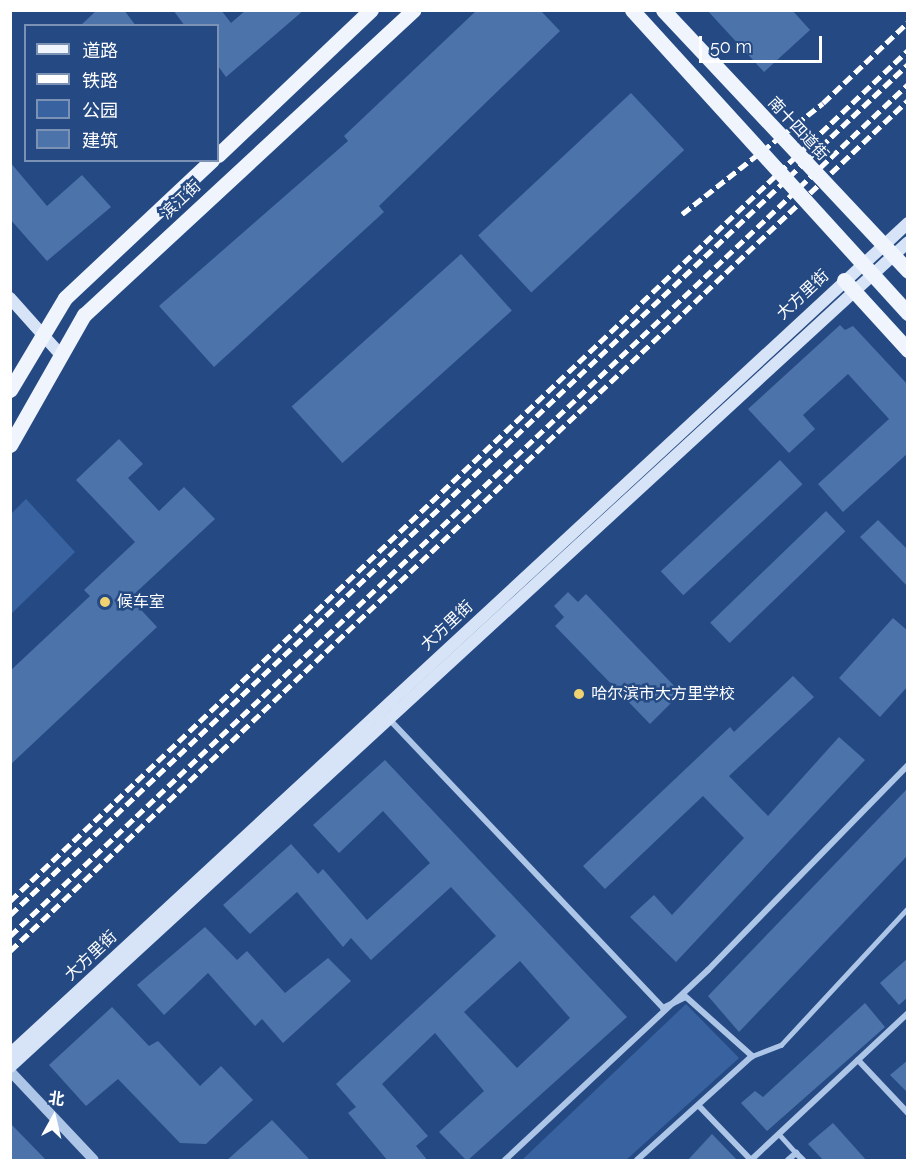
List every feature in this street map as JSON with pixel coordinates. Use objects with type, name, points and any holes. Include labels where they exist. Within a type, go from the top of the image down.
[{"type":"main road","points":[[219,154],[370,10]]},
{"type":"main road","name":"滨江街","points":[[10,445],[84,315],[413,10]]},
{"type":"main road","points":[[632,10],[908,313]]},
{"type":"main road","name":"南十四道街","points":[[663,10],[908,272]]},
{"type":"main road","name":"滨江街","points":[[10,390],[65,298],[210,162]]},
{"type":"main road","name":"大方里街","points":[[10,1054],[384,714],[849,285],[908,223]]},
{"type":"main road","name":"大方里街","points":[[849,285],[908,242]]},
{"type":"main road","points":[[849,285],[908,350]]},
{"type":"main road","points":[[10,298],[61,355]]},
{"type":"main road","name":"大方里街","points":[[10,1069],[384,714]]},
{"type":"street","points":[[384,714],[663,1008]]},
{"type":"street","points":[[505,1161],[663,1008],[708,970],[908,765]]},
{"type":"street","points":[[637,1161],[752,1056],[686,997],[663,1008]]},
{"type":"street","points":[[699,1106],[752,1161],[908,1013]]},
{"type":"street","points":[[858,1060],[908,1113]]},
{"type":"street","points":[[10,1069],[94,1161]]},
{"type":"street","points":[[788,1161],[796,1153],[803,1161]]},
{"type":"lane","points":[[752,1056],[781,1045],[908,908]]},
{"type":"lane","points":[[779,1134],[796,1153]]},
{"type":"green space","points":[[26,499],[75,552],[11,614],[11,514]]},
{"type":"green space","points":[[686,1004],[739,1058],[626,1160],[522,1160]]},
{"type":"building","points":[[97,10],[124,10],[134,24],[82,24]]},
{"type":"building","points":[[173,10],[221,10],[231,23],[246,10],[304,10],[226,77],[219,67],[219,24],[184,24]]},
{"type":"building","points":[[477,10],[540,10],[560,31],[379,206],[384,212],[214,367],[159,306],[348,141],[344,136]]},
{"type":"building","points":[[707,10],[792,10],[810,30],[764,72]]},
{"type":"building","points":[[631,93],[684,150],[531,293],[478,236]]},
{"type":"building","points":[[10,162],[47,206],[82,175],[111,207],[47,261],[10,219]]},
{"type":"building","points":[[461,254],[512,310],[342,463],[292,407]]},
{"type":"building","points":[[840,325],[845,330],[853,326],[908,385],[908,453],[843,512],[818,484],[889,419],[848,374],[803,415],[815,429],[789,453],[748,409]]},
{"type":"building","name":"候车室","points":[[119,439],[143,464],[128,478],[159,511],[184,487],[215,519],[130,598],[157,627],[10,765],[10,671],[90,596],[84,590],[135,542],[76,480]]},
{"type":"building","points":[[780,460],[803,484],[683,595],[661,571]]},
{"type":"building","points":[[826,511],[845,531],[730,643],[710,623]]},
{"type":"building","points":[[878,520],[908,550],[908,587],[860,537]]},
{"type":"building","points":[[568,592],[578,602],[586,594],[681,693],[650,724],[555,626],[564,617],[554,606]]},
{"type":"building","points":[[893,618],[908,631],[908,686],[880,717],[839,678]]},
{"type":"building","points":[[793,676],[814,697],[729,776],[768,816],[839,737],[865,760],[676,962],[630,917],[654,895],[672,915],[744,838],[703,796],[605,889],[583,866],[730,727],[734,732]]},
{"type":"building","points":[[385,760],[627,1017],[467,1161],[439,1132],[484,1091],[435,1033],[382,1084],[428,1136],[416,1146],[428,1161],[388,1161],[348,1113],[356,1107],[336,1084],[496,936],[451,887],[371,960],[351,938],[343,947],[297,892],[250,934],[223,905],[291,844],[318,874],[323,869],[367,920],[430,863],[383,811],[339,853],[313,825]],"holes":[[[520,961],[570,1018],[517,1068],[464,1012]]]},
{"type":"building","points":[[908,788],[908,855],[739,1032],[708,996]]},
{"type":"building","points":[[205,927],[237,960],[247,951],[285,993],[328,958],[351,981],[283,1043],[262,1019],[255,1026],[208,973],[164,1015],[137,985]]},
{"type":"building","points":[[908,958],[908,997],[899,1005],[880,983]]},
{"type":"building","points":[[865,1003],[885,1027],[767,1131],[741,1103],[755,1091],[763,1097]]},
{"type":"building","points":[[112,1007],[149,1046],[158,1041],[200,1086],[221,1066],[253,1100],[206,1144],[180,1143],[118,1079],[86,1106],[49,1065]]},
{"type":"building","points":[[908,1060],[908,1093],[890,1075]]},
{"type":"building","points":[[272,1120],[311,1161],[226,1161]]},
{"type":"building","points":[[10,1123],[47,1161],[10,1161]]},
{"type":"building","points":[[833,1123],[867,1161],[824,1161],[808,1144]]},
{"type":"building","points":[[712,1134],[738,1161],[687,1161]]},
{"type":"railway","points":[[682,214],[823,103],[908,22]]},
{"type":"railway","points":[[10,901],[908,50]]},
{"type":"railway","points":[[10,915],[908,64]]},
{"type":"railway","points":[[10,936],[908,84]]},
{"type":"railway","points":[[10,951],[908,100]]},
{"type":"place","name":"候车室","points":[[105,602]]},
{"type":"place","name":"哈尔滨市大方里学校","points":[[579,694]]}]
